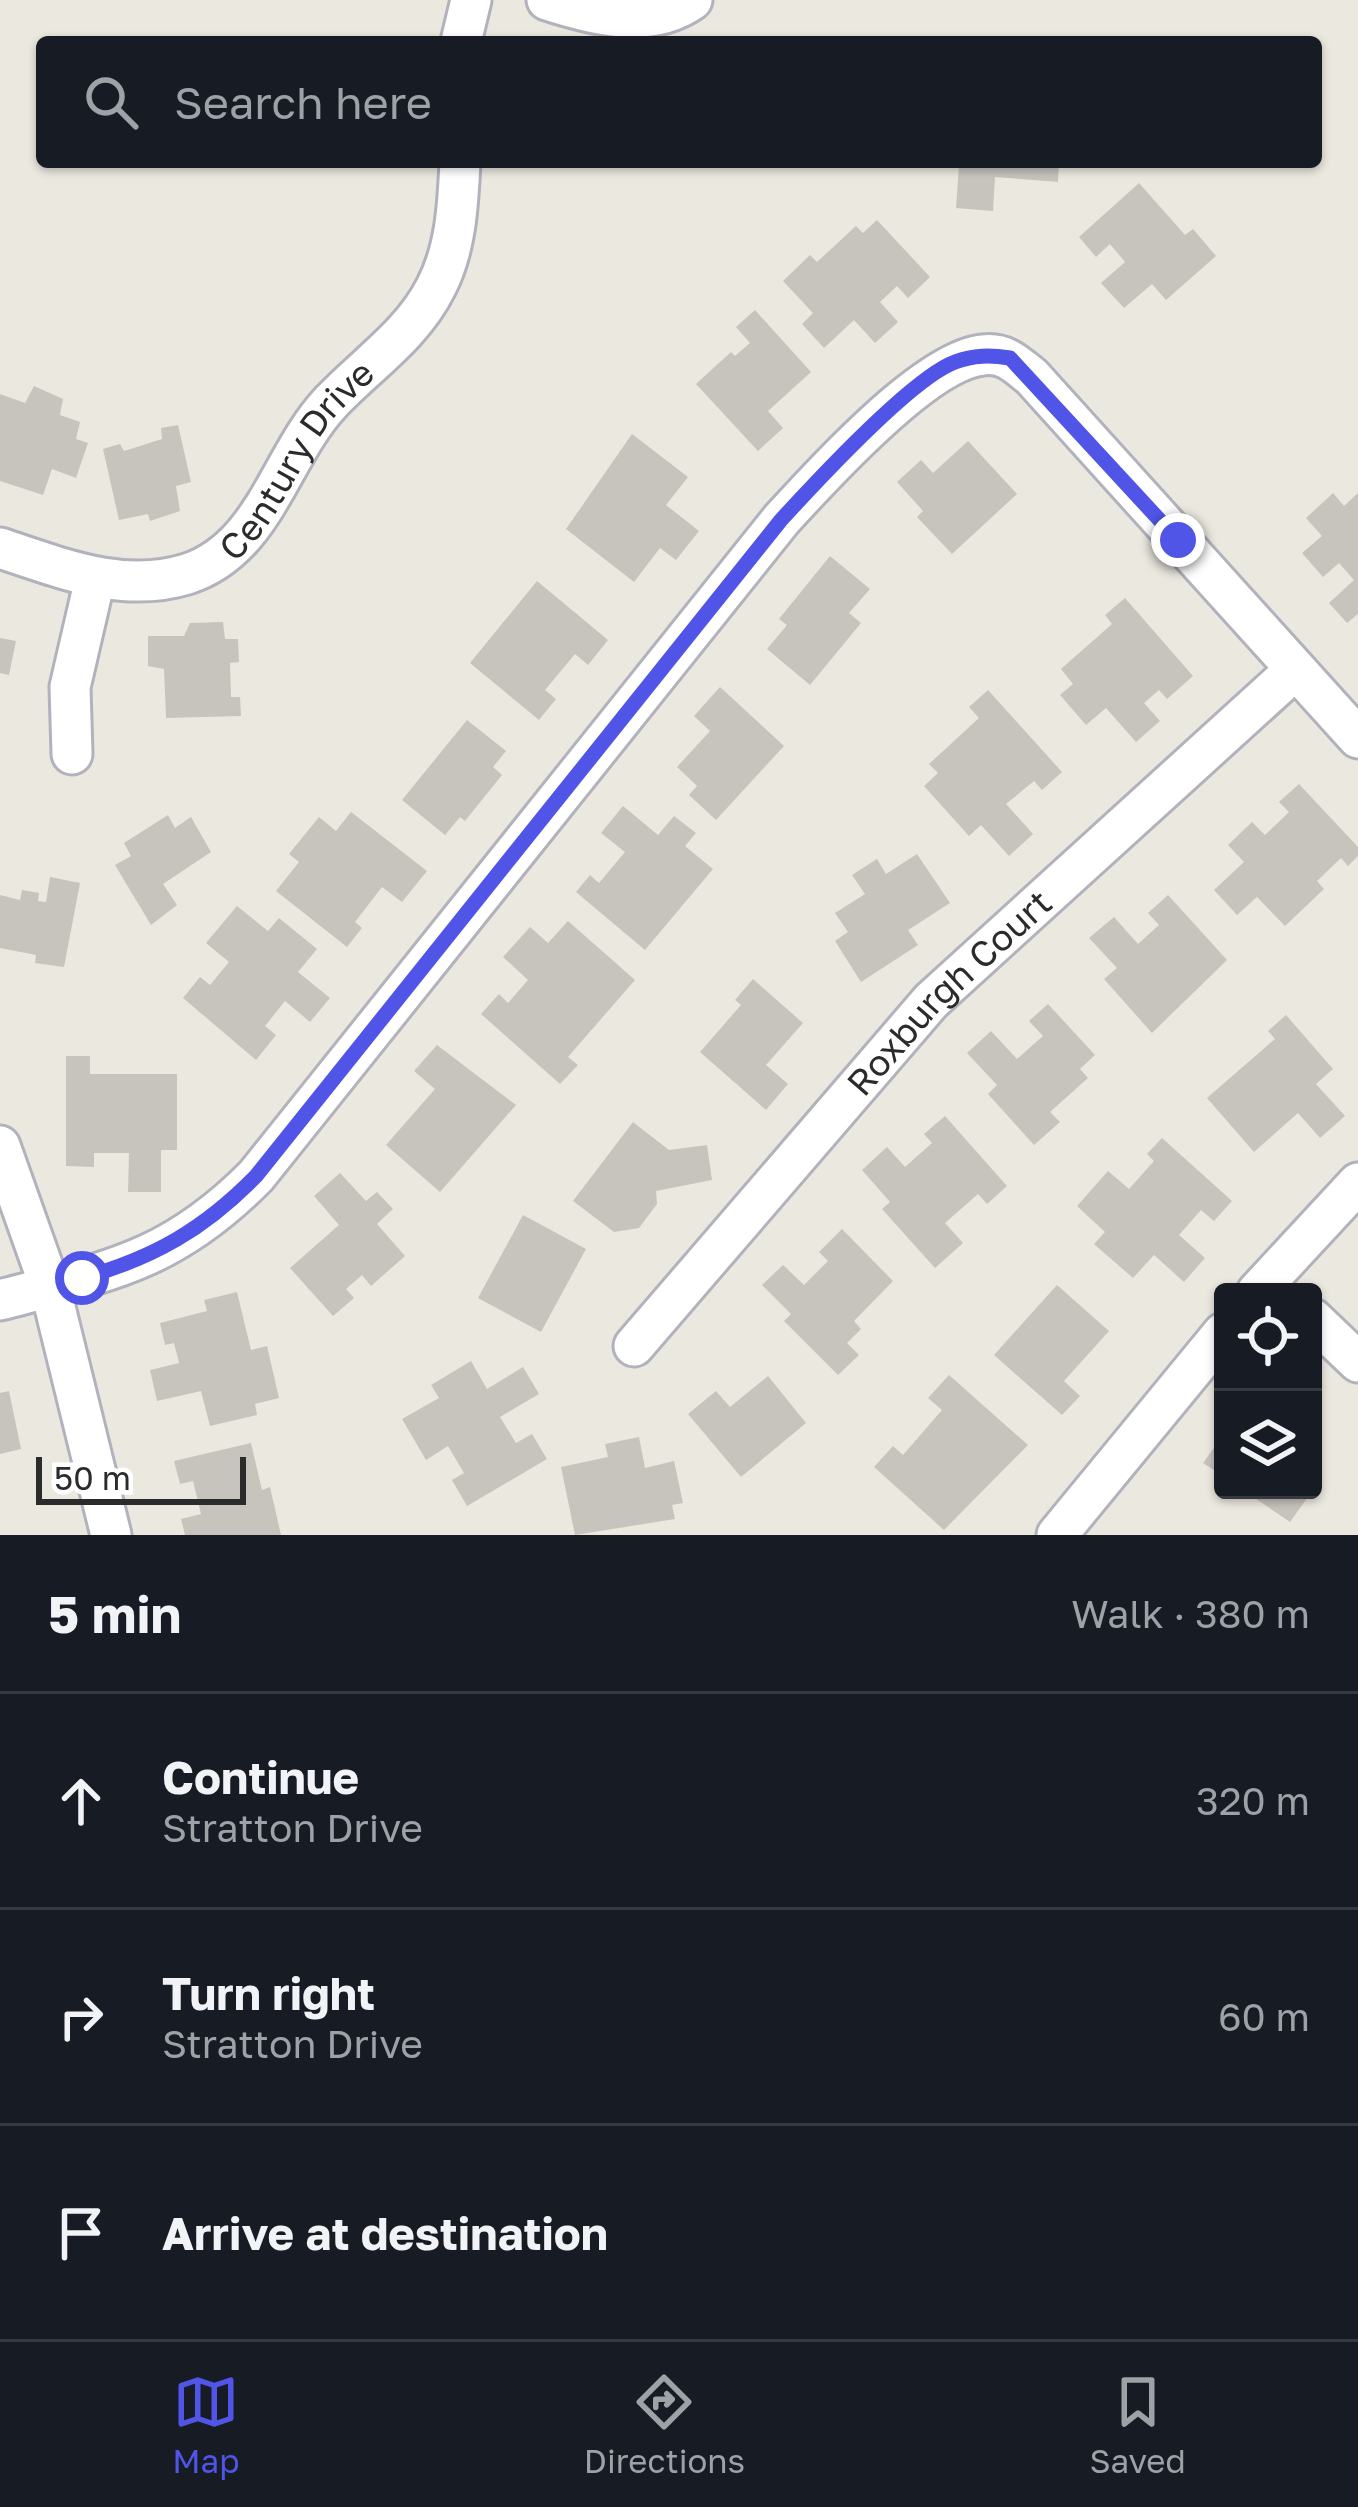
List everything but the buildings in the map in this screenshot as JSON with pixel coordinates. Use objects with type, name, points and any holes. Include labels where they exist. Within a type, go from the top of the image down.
[{"type":"street","points":[[462,36],[471,0]]},
{"type":"street","points":[[547,0],[611,16],[643,18],[692,0]]},
{"type":"street","name":"Century Drive","points":[[0,548],[95,578],[136,583],[189,573],[213,563],[238,541],[331,402],[392,346],[436,288],[455,229],[460,168]]},
{"type":"street","points":[[0,1300],[175,1245],[213,1220],[256,1176],[781,520],[825,472],[950,364],[984,354],[1010,358],[1358,738]]},
{"type":"street","points":[[72,754],[70,687],[95,578]]},
{"type":"street","name":"Roxburgh Court","points":[[634,1346],[932,1001],[1295,670]]},
{"type":"street","points":[[0,1146],[50,1286],[111,1535]]},
{"type":"street","points":[[1274,1283],[1358,1183]]},
{"type":"street","points":[[1322,1328],[1358,1362]]},
{"type":"street","points":[[1057,1535],[1214,1344]]},
{"type":"route","points":[[82,1278],[121,1268],[175,1245],[213,1220],[256,1176],[781,520],[825,472],[950,364],[984,354],[1010,358],[1178,540]]}]
